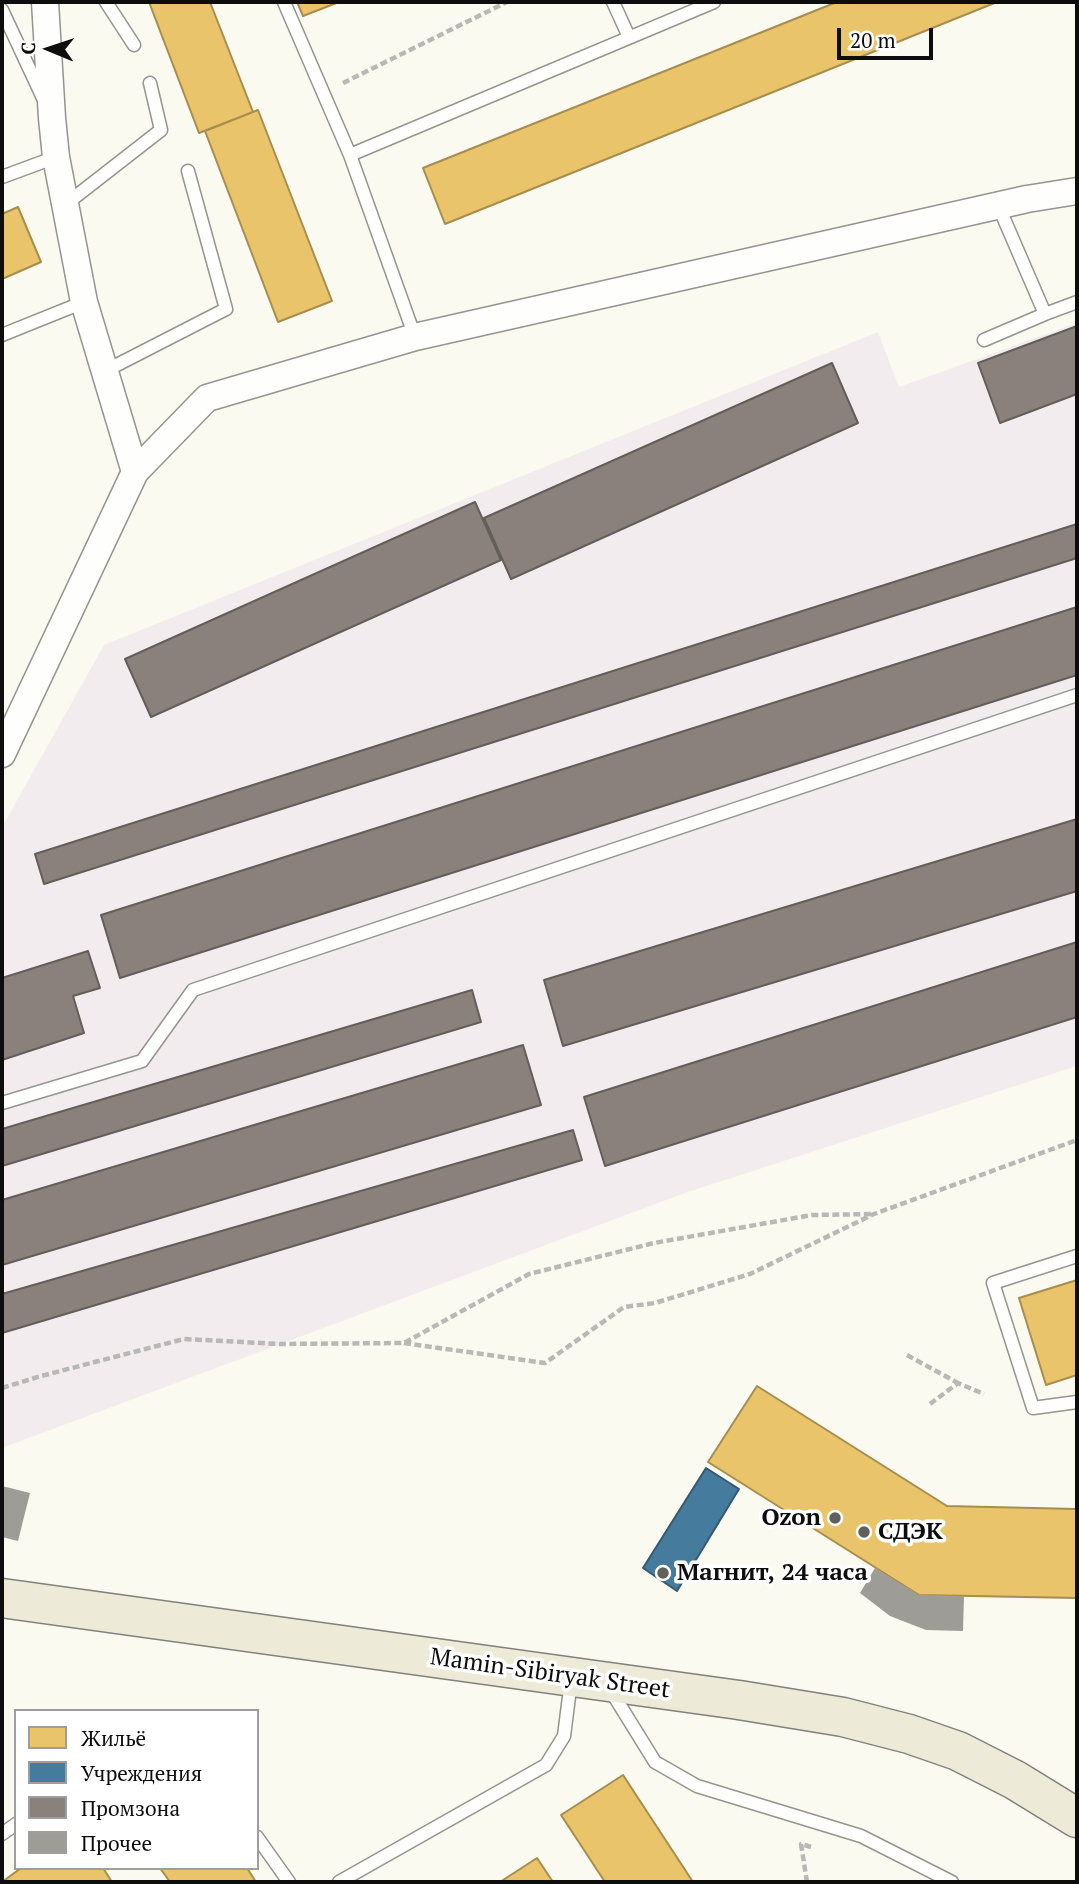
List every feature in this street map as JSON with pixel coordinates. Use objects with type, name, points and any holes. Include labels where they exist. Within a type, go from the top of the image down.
[{"type":"main road","name":"Mamin-Sibiryak Street","points":[[2,1598],[831,1715],[909,1734],[958,1751],[1004,1774],[1077,1818]]},
{"type":"street","points":[[45,2],[56,157],[84,302],[135,472]]},
{"type":"street","points":[[2,754],[135,472],[206,398],[415,337],[998,205],[1077,191]]},
{"type":"lane","points":[[106,2],[134,45]]},
{"type":"lane","points":[[284,2],[350,155],[415,337]]},
{"type":"lane","points":[[613,2],[629,37]]},
{"type":"lane","points":[[350,155],[714,2]]},
{"type":"lane","points":[[2,10],[52,118]]},
{"type":"lane","points":[[65,204],[161,130],[150,83]]},
{"type":"lane","points":[[2,177],[56,157]]},
{"type":"lane","points":[[105,371],[226,309],[188,170]]},
{"type":"lane","points":[[998,205],[1045,314]]},
{"type":"lane","points":[[2,335],[84,302]]},
{"type":"lane","points":[[984,340],[1077,302]]},
{"type":"lane","points":[[2,1103],[142,1062],[193,990],[1077,695]]},
{"type":"lane","points":[[1077,1256],[993,1283],[1033,1408],[1077,1402]]},
{"type":"lane","points":[[339,1882],[545,1765],[564,1736],[588,1679],[655,1762],[697,1786],[862,1836],[952,1882]]},
{"type":"lane","points":[[259,1841],[289,1882]]},
{"type":"path","points":[[323,93],[507,2]]},
{"type":"path","points":[[2,1388],[184,1339],[280,1344],[404,1343],[545,1363],[624,1307],[655,1303],[750,1275],[874,1214],[1077,1140]]},
{"type":"path","points":[[404,1343],[529,1274],[654,1243],[799,1217],[874,1214]]},
{"type":"path","points":[[907,1355],[984,1394]]},
{"type":"path","points":[[930,1404],[958,1383]]},
{"type":"path","points":[[801,1844],[807,1882]]},
{"type":"shaded area","points":[[1077,323],[1077,1066],[685,1193],[2,1448],[2,827],[104,645],[878,332],[899,387]]},
{"type":"building: Жильё","points":[[149,2],[210,2],[253,112],[199,133]]},
{"type":"building: Жильё","points":[[297,2],[339,2],[303,16]]},
{"type":"building: Жильё","points":[[837,2],[997,2],[445,224],[423,168]]},
{"type":"building: Жильё","points":[[258,110],[332,301],[278,322],[205,131]]},
{"type":"building: Жильё","points":[[18,207],[41,262],[2,279],[2,214]]},
{"type":"building: Жильё","points":[[1077,1280],[1077,1375],[1046,1385],[1019,1298]]},
{"type":"building: Жильё","points":[[757,1386],[947,1506],[1077,1509],[1077,1598],[919,1595],[708,1462]]},
{"type":"building: Жильё","points":[[623,1775],[693,1882],[605,1882],[561,1815]]},
{"type":"building: Жильё","points":[[537,1858],[553,1882],[500,1882]]},
{"type":"building: Жильё","points":[[18,1870],[104,1870],[112,1882],[2,1882]]},
{"type":"building: Жильё","points":[[161,1870],[248,1870],[256,1882],[170,1882]]},
{"type":"building: Учреждения","points":[[706,1468],[739,1489],[677,1591],[643,1568]]},
{"type":"building: Промзона","points":[[1077,326],[1077,394],[1000,423],[978,363]]},
{"type":"building: Промзона","points":[[832,363],[858,423],[511,579],[484,518]]},
{"type":"building: Промзона","points":[[475,502],[501,560],[151,717],[125,659]]},
{"type":"building: Промзона","points":[[1077,524],[1077,558],[44,884],[35,854]]},
{"type":"building: Промзона","points":[[1077,607],[1077,675],[120,978],[101,915]]},
{"type":"building: Промзона","points":[[1077,819],[1077,891],[563,1046],[544,980]]},
{"type":"building: Промзона","points":[[1077,942],[1077,1017],[605,1166],[584,1097]]},
{"type":"building: Промзона","points":[[88,951],[100,988],[73,996],[84,1033],[2,1060],[2,978]]},
{"type":"building: Промзона","points":[[472,990],[481,1022],[2,1166],[2,1129]]},
{"type":"building: Промзона","points":[[523,1045],[541,1105],[2,1265],[2,1200]]},
{"type":"building: Промзона","points":[[573,1130],[582,1160],[2,1333],[2,1294]]},
{"type":"building: Прочее","points":[[2,1486],[30,1493],[18,1541],[2,1537]]},
{"type":"building: Прочее","points":[[875,1568],[919,1595],[964,1596],[963,1631],[926,1630],[890,1616],[860,1593]]},
{"type":"place","name":"Ozon","points":[[835,1518]]},
{"type":"place","name":"СДЭК","points":[[864,1532]]},
{"type":"place","name":"Магнит, 24 часа","points":[[663,1573]]}]
